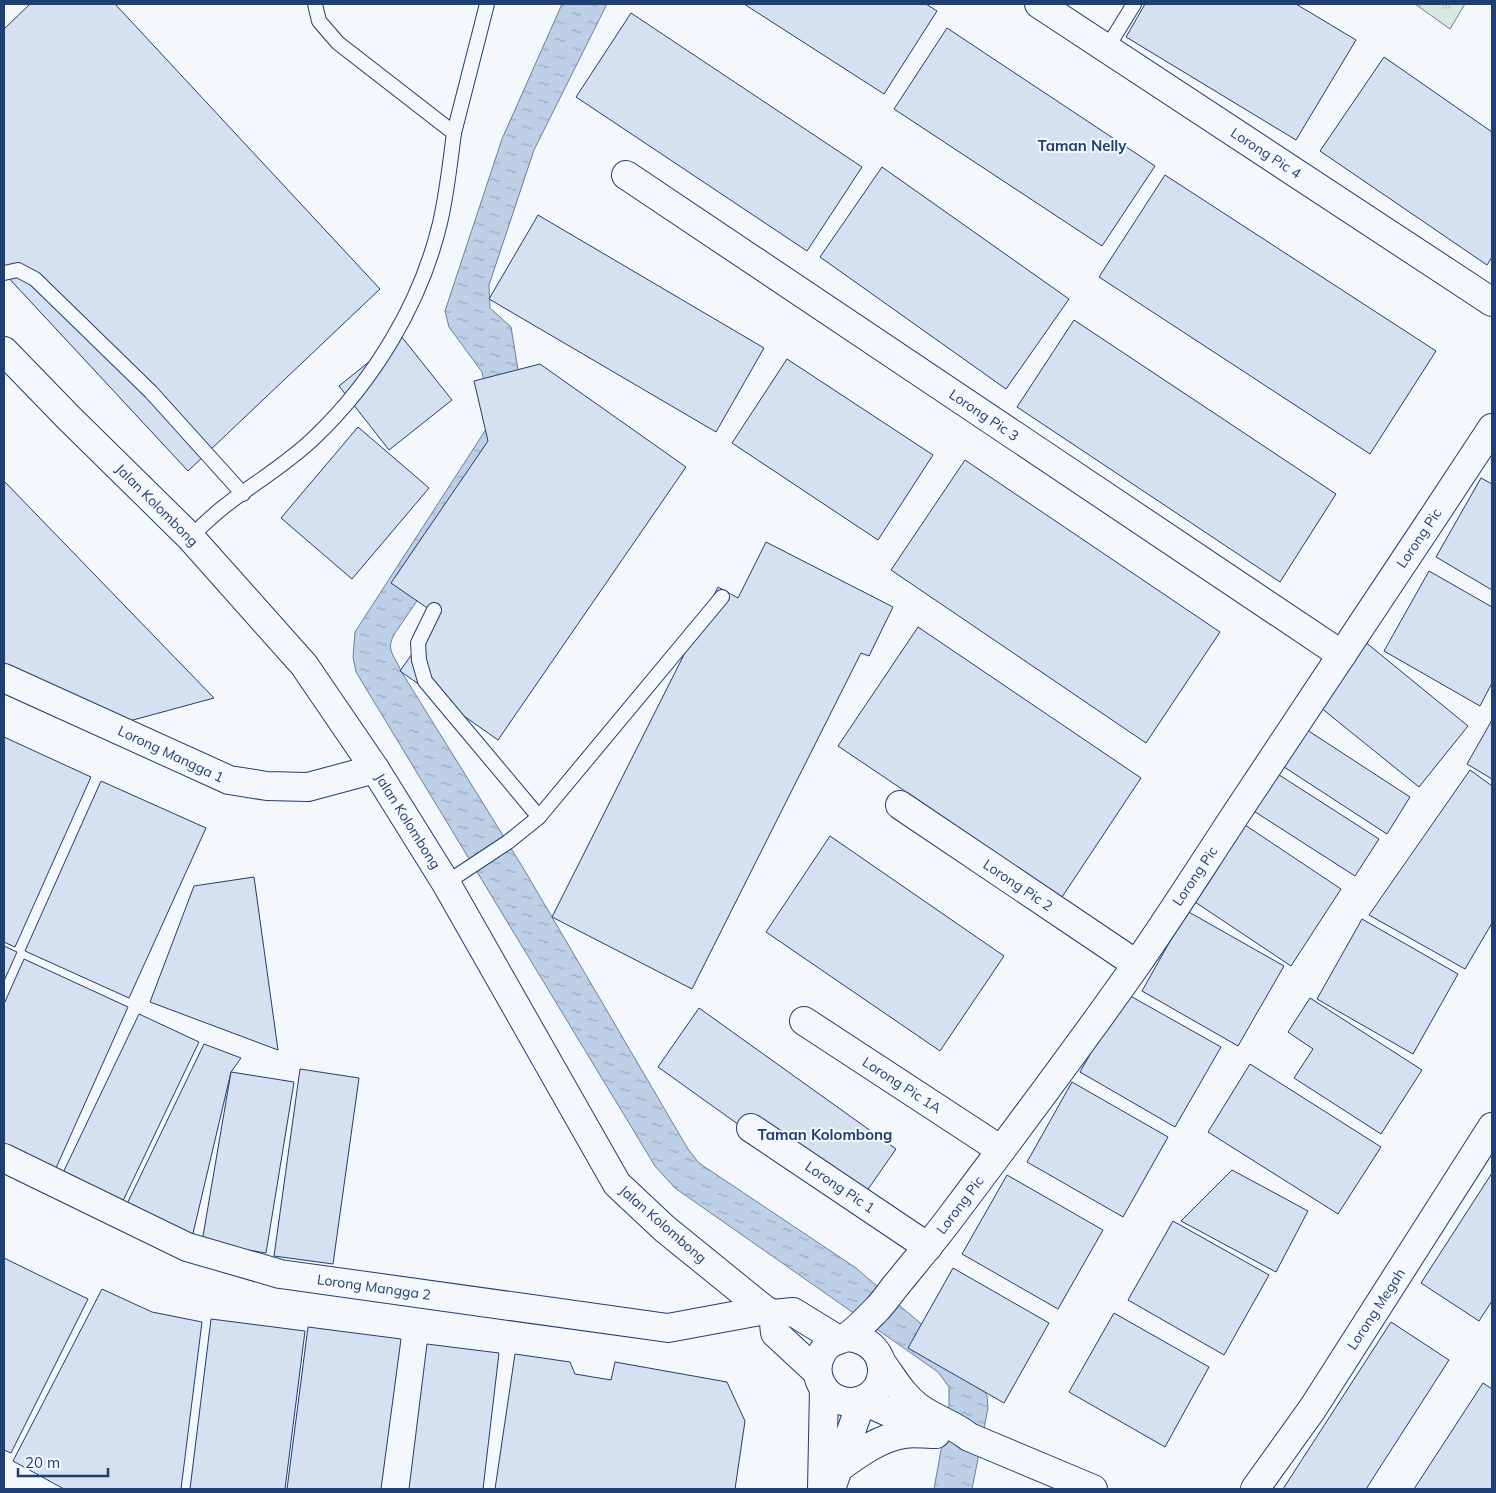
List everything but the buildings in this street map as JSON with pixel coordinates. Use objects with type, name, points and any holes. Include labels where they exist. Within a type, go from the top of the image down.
[{"type":"street","name":"Lorong Pic 4","points":[[1039,4],[1492,302]]},
{"type":"street","name":"Lorong Pic 3","points":[[626,176],[1342,655]]},
{"type":"street","name":"Jalan Kolombong","points":[[4,351],[190,537],[304,665],[375,768],[446,882],[617,1184],[665,1229],[769,1312]]},
{"type":"street","name":"Lorong Pic","points":[[842,1338],[878,1308],[928,1247],[1136,964],[1492,428]]},
{"type":"street","name":"Lorong Mangga 1","points":[[4,678],[228,780],[267,786],[308,787],[375,768]]},
{"type":"street","name":"Lorong Pic 2","points":[[900,805],[1136,964]]},
{"type":"street","name":"Lorong Pic 1A","points":[[804,1021],[1001,1150]]},
{"type":"street","name":"Lorong Megah","points":[[1255,1489],[1313,1408],[1492,1126]]},
{"type":"street","name":"Lorong Pic 1","points":[[751,1128],[928,1247]]},
{"type":"street","name":"Lorong Mangga 2","points":[[4,1158],[187,1247],[280,1274],[668,1328],[769,1312]]},
{"type":"street","points":[[878,1308],[879,1356],[881,1380],[876,1388],[862,1400],[852,1402],[832,1396],[821,1380],[774,1332],[769,1312],[793,1312],[842,1338],[858,1338],[868,1342],[879,1356],[904,1395],[952,1440],[981,1442],[1093,1489]]},
{"type":"street","points":[[822,1489],[819,1357],[825,1348],[842,1338]]},
{"type":"street","points":[[862,1400],[938,1427]]},
{"type":"street","points":[[836,1478],[862,1400]]},
{"type":"street","points":[[836,1478],[858,1453],[879,1442],[904,1434],[938,1427]]},
{"type":"lane","points":[[315,4],[319,21],[338,43],[454,133]]},
{"type":"lane","points":[[190,537],[221,509],[314,438],[359,390],[388,346],[418,292],[428,267],[450,177],[454,133],[487,4]]},
{"type":"lane","points":[[1107,48],[1134,4]]},
{"type":"lane","points":[[4,273],[18,270],[35,279],[151,392],[242,494]]},
{"type":"lane","points":[[446,882],[508,842],[539,817],[722,598]]},
{"type":"lane","points":[[434,610],[418,643],[419,660],[425,681],[539,817]]},
{"type":"green space","points":[[1415,4],[1465,4],[1450,29]]},
{"type":"water","points":[[562,4],[607,4],[534,150],[489,285],[490,308],[511,327],[529,437],[395,633],[391,644],[392,652],[401,671],[525,871],[688,1149],[699,1163],[856,1268],[962,1359],[981,1384],[987,1396],[988,1408],[972,1489],[934,1489],[949,1405],[949,1387],[938,1372],[675,1188],[655,1166],[356,672],[353,657],[355,632],[492,420],[482,372],[449,327],[445,311],[502,139]]},
{"type":"district","name":"Taman Nelly","points":[[1082,145]]},
{"type":"district","name":"Taman Kolombong","points":[[825,1134]]}]
